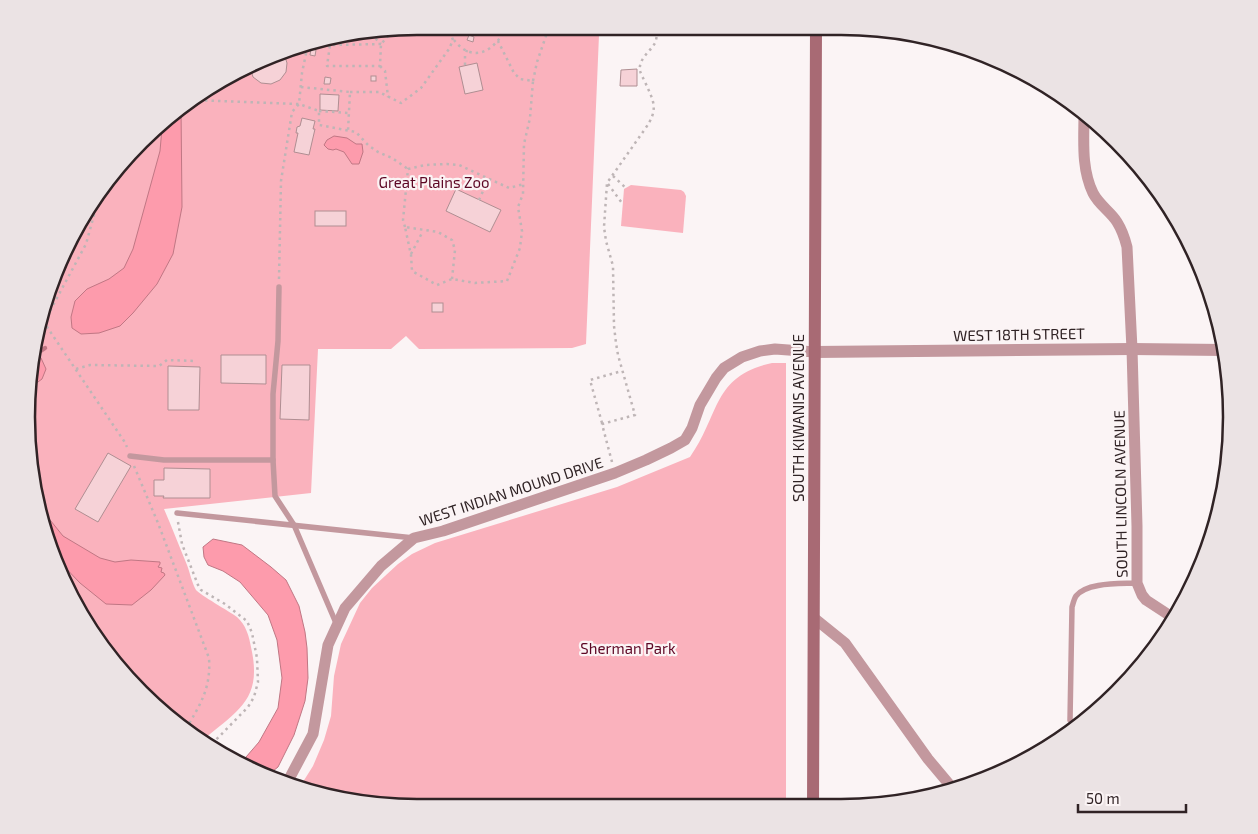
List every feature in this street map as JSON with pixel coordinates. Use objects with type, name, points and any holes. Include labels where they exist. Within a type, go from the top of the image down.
[{"type":"main road","name":"SOUTH KIWANIS AVENUE","points":[[813,799],[816,35]]},
{"type":"street","name":"SOUTH LINCOLN AVENUE","points":[[1084,122],[1084,160],[1087,177],[1093,194],[1117,221],[1124,235],[1127,247],[1132,349],[1137,583],[1146,600],[1168,614]]},
{"type":"street","name":"WEST INDIAN MOUND DRIVE","points":[[290,777],[313,734],[328,645],[345,608],[381,566],[414,538],[452,528],[615,473],[646,460],[684,440],[692,428],[700,405],[724,368],[742,357],[760,351],[775,349],[815,352]]},
{"type":"street","name":"WEST 18TH STREET","points":[[815,352],[1217,350]]},
{"type":"street","points":[[814,618],[845,643],[928,759],[949,784]]},
{"type":"lane","points":[[279,287],[278,341],[274,394],[273,460],[275,496],[294,525],[337,625]]},
{"type":"lane","points":[[130,456],[164,460],[273,460]]},
{"type":"lane","points":[[177,513],[414,538]]},
{"type":"lane","points":[[1070,720],[1072,607],[1076,596],[1084,589],[1098,586],[1137,583]]},
{"type":"path","points":[[452,35],[461,47],[477,52],[484,51],[498,41],[502,35]]},
{"type":"path","points":[[408,169],[403,220],[411,255],[412,271],[437,285],[452,279],[476,283],[507,281],[520,248],[522,232],[518,207],[523,194],[524,184],[524,144],[530,118],[533,81],[546,35]]},
{"type":"path","points":[[602,424],[635,415],[618,355],[614,326],[614,266],[604,235],[604,227],[607,183],[651,121],[653,115],[653,98],[640,70],[644,58],[656,42],[656,35]]},
{"type":"path","points":[[380,66],[381,44],[388,36]]},
{"type":"path","points":[[374,37],[381,44]]},
{"type":"path","points":[[301,87],[350,92],[379,92],[401,103],[421,88],[454,40]]},
{"type":"path","points":[[498,41],[514,73],[520,79],[533,81]]},
{"type":"path","points":[[381,44],[330,45],[327,66],[380,66],[385,71],[388,97]]},
{"type":"path","points":[[465,65],[464,56],[468,50]]},
{"type":"path","points":[[279,287],[282,181],[292,112],[299,104],[306,51]]},
{"type":"path","points":[[348,131],[350,92]]},
{"type":"path","points":[[203,100],[299,104],[319,111],[349,113]]},
{"type":"path","points":[[319,111],[319,125],[356,132],[368,145],[408,169],[425,165],[459,165],[510,188],[524,184]]},
{"type":"path","points":[[613,176],[627,189]]},
{"type":"path","points":[[479,200],[489,178]]},
{"type":"path","points":[[607,183],[622,203]]},
{"type":"path","points":[[51,309],[86,244],[95,211]]},
{"type":"path","points":[[405,227],[438,232],[452,240],[455,250],[452,279]]},
{"type":"path","points":[[411,255],[423,230]]},
{"type":"path","points":[[46,325],[124,441],[158,523],[209,658],[208,684],[201,703],[189,724]]},
{"type":"path","points":[[76,369],[90,365],[159,366],[167,360],[196,361]]},
{"type":"path","points":[[610,454],[590,380],[622,371]]},
{"type":"path","points":[[177,513],[182,544],[198,585],[201,590],[218,599],[247,621],[256,645],[258,682],[254,697],[248,707],[215,741]]},
{"type":"green space","name":"Great Plains Zoo","points":[[417,35],[599,35],[586,344],[572,348],[419,349],[406,336],[391,349],[318,349],[311,493],[164,509],[196,590],[237,617],[247,631],[254,665],[253,680],[245,702],[207,736],[184,720],[147,687],[114,650],[99,629],[74,586],[55,540],[42,492],[38,467],[35,417],[36,392],[42,342],[48,318],[55,294],[74,248],[99,205],[114,184],[165,130],[205,99],[248,74],[271,64],[318,48],[367,38]]},
{"type":"green space","points":[[631,185],[681,190],[684,192],[686,196],[683,233],[621,226],[624,189]]},
{"type":"green space","name":"Sherman Park","points":[[772,363],[786,363],[786,799],[417,799],[367,796],[342,792],[303,782],[313,766],[324,740],[331,716],[334,676],[341,644],[360,603],[372,588],[398,564],[412,554],[435,543],[617,487],[690,457],[728,387],[738,377],[752,369]]},
{"type":"shaded area","points":[[181,116],[182,207],[173,254],[157,284],[120,326],[99,333],[81,334],[72,328],[71,317],[75,301],[87,289],[109,279],[124,268],[133,249],[160,151],[162,133]]},
{"type":"shaded area","points":[[334,136],[347,138],[356,144],[362,144],[363,152],[359,164],[352,164],[344,152],[328,149],[324,145],[327,140]]},
{"type":"shaded area","points":[[40,356],[46,369],[42,379],[37,383]]},
{"type":"shaded area","points":[[49,518],[63,536],[100,558],[115,562],[131,560],[160,562],[158,567],[162,568],[161,572],[165,575],[151,590],[132,605],[106,604],[80,583],[67,569]]},
{"type":"shaded area","points":[[213,539],[242,545],[286,580],[299,606],[307,648],[308,678],[305,701],[294,735],[278,767],[273,771],[245,758],[259,742],[278,708],[282,678],[277,640],[268,615],[240,582],[223,571],[208,565],[204,557],[203,547]]},
{"type":"building","points":[[469,35],[474,37],[473,42],[467,40]]},
{"type":"building","points":[[311,50],[316,50],[315,56],[310,55]]},
{"type":"building","points":[[285,58],[286,72],[280,80],[271,84],[261,83],[253,77],[252,72]]},
{"type":"building","points":[[477,63],[483,90],[465,94],[459,67]]},
{"type":"building","points":[[637,69],[637,86],[620,86],[621,70]]},
{"type":"building","points":[[371,76],[376,76],[376,81],[371,81]]},
{"type":"building","points":[[325,77],[331,78],[330,84],[324,84]]},
{"type":"building","points":[[320,94],[339,95],[338,111],[320,110]]},
{"type":"building","points":[[302,118],[315,121],[309,155],[294,152],[298,133],[296,133],[297,127],[300,126]]},
{"type":"building","points":[[456,189],[501,210],[490,232],[446,211]]},
{"type":"building","points":[[315,211],[346,211],[346,226],[315,226]]},
{"type":"building","points":[[432,303],[443,303],[443,312],[432,312]]},
{"type":"building","points":[[221,355],[266,355],[266,384],[221,383]]},
{"type":"building","points":[[282,365],[310,365],[309,420],[280,419]]},
{"type":"building","points":[[168,366],[200,367],[199,410],[168,410]]},
{"type":"building","points":[[108,453],[131,466],[98,522],[75,509]]},
{"type":"building","points":[[164,468],[210,469],[210,498],[163,498],[164,496],[154,496],[154,480],[164,480]]},
{"type":"waterway","points":[[41,351],[45,348]]}]
